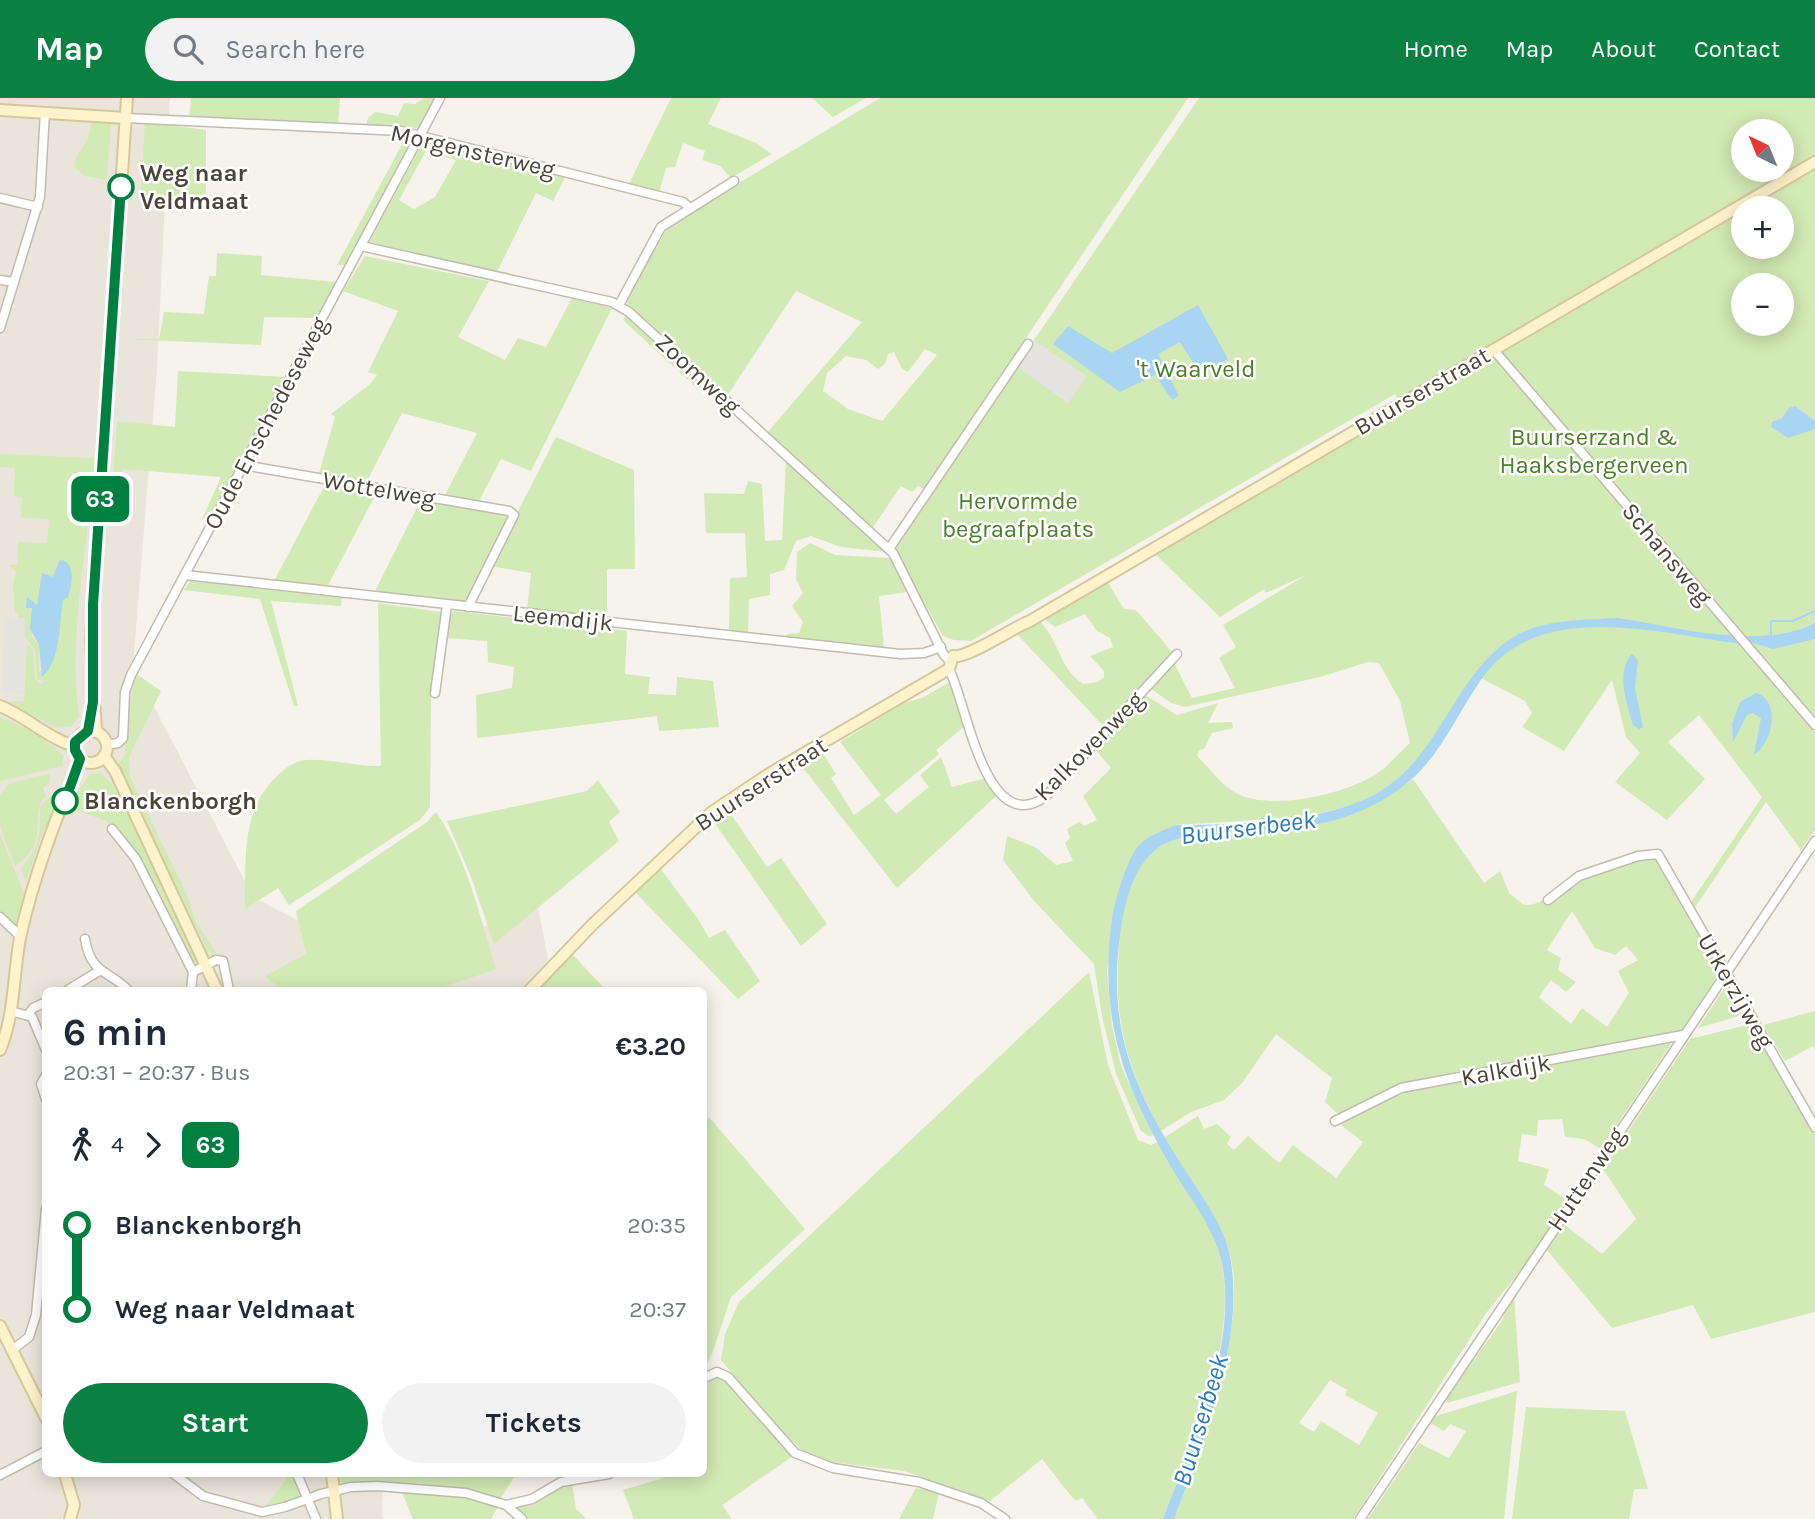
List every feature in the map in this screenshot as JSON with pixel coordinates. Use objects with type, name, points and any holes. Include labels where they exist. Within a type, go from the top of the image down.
[{"type":"main road","points":[[92,731],[92,626],[127,98]]},
{"type":"main road","points":[[0,110],[126,118]]},
{"type":"main road","name":"Buurserstraat","points":[[533,987],[563,953],[712,812],[769,774],[951,662],[968,655],[1006,630],[1030,621],[1815,162]]},
{"type":"main road","points":[[0,706],[58,741],[76,742],[95,757],[119,783],[196,940],[216,987]]},
{"type":"main road","points":[[0,711],[25,719]]},
{"type":"main road","points":[[0,1050],[11,1012],[21,937],[41,865],[72,785],[95,757],[103,737],[92,731]]},
{"type":"main road","points":[[76,742],[92,731]]},
{"type":"main road","points":[[0,1326],[42,1410]]},
{"type":"main road","points":[[66,1477],[74,1505],[71,1518]]},
{"type":"main road","points":[[328,1477],[337,1517]]},
{"type":"main road","points":[[332,1477],[332,1491]]},
{"type":"street","name":"Oude Enschedeseweg","points":[[95,757],[123,738],[129,680],[440,98]]},
{"type":"street","points":[[0,328],[38,207],[45,112]]},
{"type":"street","name":"Morgensterweg","points":[[126,118],[401,131],[683,202],[689,207]]},
{"type":"street","points":[[619,305],[657,232],[689,207],[734,181]]},
{"type":"street","points":[[0,198],[38,207]]},
{"type":"street","name":"Zoomweg","points":[[361,246],[619,305],[888,549],[902,569],[951,662]]},
{"type":"street","points":[[0,280],[14,282]]},
{"type":"street","points":[[888,549],[1028,344]]},
{"type":"street","name":"Schansweg","points":[[1493,349],[1732,632],[1815,725]]},
{"type":"street","name":"Wottelweg","points":[[243,465],[496,509],[514,515],[468,607]]},
{"type":"street","name":"Leemdijk","points":[[185,575],[900,654],[924,653],[941,647]]},
{"type":"street","points":[[435,693],[447,605]]},
{"type":"street","name":"Kalkovenweg","points":[[951,662],[987,772],[1008,802],[1027,806],[1045,797],[1177,654]]},
{"type":"street","points":[[112,830],[136,859],[193,972],[191,987]]},
{"type":"street","name":"Huttenweg","points":[[1360,1519],[1815,841]]},
{"type":"street","name":"Urkerzijweg","points":[[1548,900],[1579,876],[1638,856],[1658,854],[1815,1127]]},
{"type":"street","points":[[0,917],[21,937]]},
{"type":"street","points":[[85,939],[87,951],[99,971],[123,987]]},
{"type":"street","points":[[193,972],[207,964],[223,961],[228,987]]},
{"type":"street","points":[[73,987],[99,971]]},
{"type":"street","points":[[28,1015],[33,1008],[42,1004]]},
{"type":"street","points":[[11,1012],[28,1015],[34,1021],[42,1041]]},
{"type":"street","name":"Kalkdijk","points":[[1335,1121],[1401,1088],[1683,1035]]},
{"type":"street","points":[[12,1350],[29,1337],[36,1315],[42,1251]]},
{"type":"street","points":[[707,1376],[716,1372],[727,1377],[795,1453],[833,1468],[929,1485],[981,1503],[1005,1519]]},
{"type":"street","points":[[0,1475],[42,1453]]},
{"type":"street","points":[[178,1477],[203,1496],[254,1515],[332,1491],[377,1486],[441,1489],[506,1505],[523,1519]]},
{"type":"street","points":[[298,1477],[317,1519]]},
{"type":"street","points":[[506,1505],[532,1499],[561,1482],[591,1477]]},
{"type":"shaded area","points":[[0,98],[170,98],[157,368],[133,666],[253,897],[379,962],[538,908],[553,987],[42,987],[42,1477],[383,1477],[382,1519],[0,1519]]},
{"type":"shaded area","points":[[1034,340],[1087,376],[1068,403],[1016,366]]},
{"type":"shaded area","points":[[25,617],[24,694],[2,693],[4,618]]},
{"type":"green space","points":[[191,98],[340,98],[338,125],[189,119]]},
{"type":"green space","points":[[423,98],[435,98],[418,128],[366,126],[368,118],[375,112],[398,116],[404,103],[415,104]]},
{"type":"green space","points":[[671,98],[721,98],[708,124],[756,143],[772,154],[731,178],[720,166],[702,160],[705,151],[683,143],[675,167],[666,168],[659,193],[628,186]]},
{"type":"green space","points":[[812,98],[866,98],[833,117]]},
{"type":"green space","points":[[880,98],[1188,98],[924,489],[918,486],[912,492],[901,486],[872,529],[767,433],[862,322],[796,291],[727,396],[634,312],[626,301],[669,225]],"holes":[[[925,349],[937,355],[882,421],[848,409],[823,391],[827,373],[846,356],[866,360],[878,369],[885,364],[888,354],[894,352],[902,369],[908,372]]]},
{"type":"green space","name":"Buurserzand & Haaksbergerveen","points":[[1199,98],[1815,98],[1815,830],[1801,850],[1766,802],[1692,912],[1689,905],[1762,797],[1699,715],[1668,742],[1705,779],[1667,820],[1615,782],[1640,753],[1626,737],[1612,680],[1564,751],[1522,727],[1532,713],[1525,701],[1475,675],[1422,757],[1388,787],[1360,803],[1305,817],[1176,825],[1138,847],[1117,896],[1107,971],[1112,1026],[1121,1066],[1153,1135],[1150,1137],[1141,1131],[1116,1074],[1102,1016],[1094,964],[1035,902],[1003,860],[1007,836],[1035,847],[1056,865],[1073,861],[1065,843],[1070,838],[1067,829],[1079,822],[1084,826],[1097,820],[1083,796],[1111,768],[1095,749],[1145,695],[1177,715],[1218,703],[1208,723],[1232,722],[1233,728],[1212,733],[1197,756],[1225,786],[1251,798],[1288,801],[1348,788],[1378,773],[1410,743],[1400,701],[1379,663],[1368,662],[1320,677],[1185,707],[1171,703],[1150,688],[1173,661],[1192,698],[1235,688],[1219,658],[1236,647],[1223,625],[1306,575],[1266,593],[1264,589],[1220,617],[1155,554],[1403,407],[1395,394],[971,641],[943,636],[893,547]]},
{"type":"green space","points":[[91,122],[111,124],[107,180],[85,176],[74,167],[88,137]]},
{"type":"green space","points":[[145,122],[206,130],[206,205],[140,202]]},
{"type":"green space","points":[[406,137],[411,145],[345,265],[337,265]]},
{"type":"green space","points":[[423,142],[565,177],[553,201],[536,193],[496,274],[368,244]],"holes":[[[426,151],[456,160],[435,197],[414,209],[399,200]]]},
{"type":"green space","points":[[217,253],[262,256],[261,275],[336,282],[317,318],[264,317],[261,345],[122,339],[159,339],[164,312],[204,314],[209,276],[216,276]]},
{"type":"green space","points":[[365,256],[489,281],[458,337],[505,360],[518,338],[546,347],[572,298],[612,308],[531,471],[501,459],[479,501],[445,495],[477,433],[402,413],[367,481],[319,473],[335,417],[331,414],[370,384],[377,375],[368,372],[398,311],[343,291]]},
{"type":"green space","points":[[626,316],[702,385],[698,389],[623,320]]},
{"type":"green space","points":[[178,371],[285,377],[209,524],[203,517],[221,477],[122,469],[118,523],[110,523],[117,421],[175,427]]},
{"type":"green space","points":[[556,437],[634,470],[635,569],[607,569],[607,619],[527,610],[531,573],[490,566]]},
{"type":"green space","points":[[0,454],[94,458],[77,619],[76,684],[79,716],[72,726],[57,728],[7,702],[24,701],[27,644],[33,650],[35,679],[40,684],[49,679],[37,679],[35,649],[18,629],[13,585],[16,571],[9,565],[17,564],[18,542],[47,543],[49,519],[21,518],[22,497],[14,496],[15,468],[0,467]],"holes":[[[59,561],[72,571],[68,597],[63,600],[49,668],[39,671],[39,644],[32,637],[32,608],[26,608],[27,599],[37,606],[40,582],[53,577]]]},
{"type":"green space","points":[[786,462],[887,552],[841,547],[811,536],[796,541],[784,570],[770,574],[770,595],[749,599],[748,634],[729,632],[730,578],[747,577],[745,533],[706,533],[704,493],[744,494],[748,481],[762,484],[765,541],[782,540]]},
{"type":"green space","points":[[327,481],[378,490],[327,587],[274,581]]},
{"type":"green space","points":[[422,498],[504,513],[507,518],[464,602],[374,593]]},
{"type":"green space","points":[[810,543],[835,555],[890,558],[908,592],[879,596],[884,647],[784,638],[787,634],[799,633],[803,622],[792,606],[803,593],[796,579],[797,552]]},
{"type":"green space","points":[[190,581],[342,598],[341,606],[271,601],[298,706],[294,706],[260,599],[184,590]]},
{"type":"green space","points":[[1107,581],[1124,609],[1136,610],[1172,652],[1106,729],[1017,634],[1038,621],[1050,634],[1062,660],[1074,676],[1083,684],[1098,682],[1104,677],[1104,671],[1090,656],[1113,647],[1110,638],[1097,631],[1085,614],[1055,627],[1043,618]]},
{"type":"green space","points":[[378,603],[441,612],[431,701],[430,807],[420,820],[289,905],[278,888],[245,909],[246,855],[251,820],[266,789],[278,775],[294,763],[306,760],[381,766]]},
{"type":"green space","points":[[454,611],[627,631],[625,674],[650,677],[648,694],[676,695],[677,677],[713,681],[719,727],[659,731],[657,716],[477,738],[476,695],[512,688],[514,667],[488,662],[487,641],[446,638],[448,618]]},
{"type":"green space","points":[[135,673],[161,691],[129,757],[130,777],[187,895],[195,920],[216,953],[212,959],[117,766],[126,754],[124,743]]},
{"type":"green space","points":[[948,683],[952,685],[965,726],[936,750],[939,754],[884,800],[896,814],[929,787],[920,775],[941,757],[952,787],[986,778],[996,796],[897,888],[800,764],[822,752],[836,774],[831,778],[854,815],[881,795],[840,742],[904,703],[922,698]]},
{"type":"green space","points":[[0,717],[25,728],[56,749],[63,755],[63,766],[0,781]]},
{"type":"green space","points":[[100,773],[113,785],[159,874],[199,964],[192,965],[162,898],[158,899],[133,850],[106,821],[69,807],[89,774]]},
{"type":"green space","points":[[50,774],[50,782],[43,788],[46,796],[38,811],[33,847],[15,866],[0,827],[0,795],[10,783]]},
{"type":"green space","points":[[1413,779],[1484,883],[1500,871],[1509,893],[1524,905],[1541,901],[1571,878],[1592,870],[1646,853],[1654,857],[1721,971],[1682,1030],[1394,1090],[1338,1114],[1325,1102],[1332,1078],[1276,1034],[1242,1083],[1224,1100],[1191,1112],[1161,1131],[1131,1065],[1118,998],[1122,921],[1128,893],[1140,867],[1159,847],[1172,841],[1207,833],[1315,825],[1360,810]],"holes":[[[1572,911],[1595,948],[1615,955],[1626,946],[1638,960],[1618,971],[1629,993],[1607,1027],[1582,1008],[1571,1024],[1539,997],[1551,980],[1566,992],[1576,982],[1558,970],[1561,958],[1547,950]]]},
{"type":"green space","points":[[598,780],[620,812],[609,822],[619,841],[494,944],[471,877],[447,821],[587,791]]},
{"type":"green space","points":[[59,796],[26,881],[21,869],[38,840],[40,808],[48,798]]},
{"type":"green space","points":[[728,810],[767,867],[781,858],[827,924],[801,946],[714,822]]},
{"type":"green space","points":[[436,812],[456,848],[496,969],[444,987],[278,987],[265,976],[306,954],[296,911],[427,822]]},
{"type":"green space","points":[[0,834],[26,898],[18,929],[0,912]]},
{"type":"green space","points":[[660,868],[709,938],[725,930],[760,981],[738,999],[635,892]]},
{"type":"green space","points":[[572,954],[603,987],[542,987]]},
{"type":"green space","points":[[1089,972],[1108,1065],[1138,1140],[1151,1145],[1157,1142],[1210,1228],[1223,1272],[1225,1308],[1213,1381],[1163,1519],[1098,1519],[1082,1498],[1076,1501],[1071,1496],[1042,1459],[990,1501],[904,1471],[831,1462],[803,1451],[781,1431],[721,1360],[725,1334],[739,1302]]},
{"type":"green space","points":[[1728,983],[1746,1014],[1698,1028]]},
{"type":"green space","points":[[1815,1011],[1815,1049],[1813,1046],[1785,1061],[1763,1025]]},
{"type":"green space","points":[[1751,1024],[1815,1134],[1815,1312],[1711,1339],[1693,1305],[1612,1328],[1546,1249],[1565,1225],[1602,1254],[1636,1219],[1603,1169],[1690,1039]]},
{"type":"green space","points":[[1671,1044],[1601,1149],[1584,1139],[1565,1137],[1562,1119],[1538,1120],[1537,1136],[1522,1134],[1518,1161],[1549,1169],[1544,1185],[1567,1200],[1524,1266],[1487,1312],[1353,1519],[1174,1519],[1220,1383],[1229,1345],[1233,1274],[1227,1244],[1221,1230],[1165,1137],[1198,1116],[1204,1129],[1217,1124],[1231,1137],[1227,1144],[1234,1150],[1248,1136],[1279,1163],[1293,1145],[1336,1178],[1363,1142],[1338,1123],[1404,1092]],"holes":[[[1330,1380],[1347,1390],[1345,1395],[1378,1413],[1359,1445],[1321,1421],[1314,1432],[1299,1423]]]},
{"type":"green space","points":[[709,1117],[805,1229],[731,1297],[707,1363]]},
{"type":"green space","points":[[1514,1295],[1520,1382],[1447,1403],[1447,1398],[1501,1322]]},
{"type":"green space","points":[[715,1376],[721,1377],[793,1456],[722,1505],[732,1519],[634,1519],[623,1490],[667,1477],[707,1477],[707,1380]]},
{"type":"green space","points":[[1517,1391],[1504,1519],[1368,1519],[1419,1443],[1449,1458],[1466,1431],[1450,1424],[1444,1431],[1427,1421],[1430,1418]]},
{"type":"green space","points":[[1526,1407],[1625,1411],[1648,1489],[1634,1489],[1629,1519],[1512,1519]]},
{"type":"green space","points":[[288,1477],[294,1478],[300,1498],[265,1507]]},
{"type":"green space","points":[[341,1477],[514,1477],[499,1501],[420,1483],[342,1485]]},
{"type":"green space","points":[[572,1483],[576,1509],[587,1519],[525,1519],[512,1508]]},
{"type":"green space","points":[[916,1488],[939,1493],[933,1519],[899,1519]]},
{"type":"green space","points":[[402,1492],[455,1494],[498,1507],[491,1519],[413,1519]]},
{"type":"water","points":[[1198,305],[1228,359],[1201,375],[1180,342],[1158,354],[1179,396],[1172,400],[1155,375],[1120,392],[1053,344],[1068,326],[1112,353]]},
{"type":"water","points":[[1795,406],[1815,421],[1815,429],[1788,438],[1771,427],[1772,422],[1782,418],[1789,408]]},
{"type":"water","points":[[63,560],[70,567],[71,587],[68,597],[63,600],[56,652],[42,677],[39,644],[30,629],[32,608],[26,608],[27,597],[37,605],[42,573],[53,577],[59,561]]},
{"type":"water","name":"Buurserbeek","points":[[1618,618],[1692,631],[1745,636],[1794,631],[1815,623],[1815,639],[1773,649],[1753,643],[1741,644],[1638,629],[1602,627],[1567,629],[1534,638],[1505,654],[1481,680],[1435,754],[1412,779],[1387,797],[1340,819],[1315,825],[1206,833],[1171,841],[1150,855],[1137,874],[1125,906],[1117,964],[1121,1027],[1128,1056],[1151,1112],[1223,1233],[1230,1256],[1233,1289],[1227,1356],[1209,1424],[1174,1519],[1163,1519],[1209,1397],[1223,1333],[1225,1301],[1223,1269],[1216,1244],[1143,1113],[1120,1053],[1113,1022],[1109,990],[1112,919],[1130,859],[1143,841],[1176,825],[1257,822],[1315,815],[1367,798],[1388,786],[1407,770],[1424,750],[1466,686],[1498,648],[1519,634],[1542,625]]},
{"type":"water","points":[[1632,654],[1638,660],[1635,688],[1643,727],[1639,729],[1633,725],[1623,679],[1627,661]]},
{"type":"water","points":[[1756,693],[1769,705],[1772,723],[1766,742],[1754,755],[1761,718],[1752,713],[1747,715],[1733,742],[1732,724],[1740,702]]},
{"type":"waterway","points":[[1771,635],[1771,621],[1793,621],[1815,611]]},
{"type":"bus line","name":"63","points":[[65,801],[80,759],[75,750],[75,742],[80,735],[88,731],[93,702],[92,626],[121,187]]},
{"type":"place","name":"Weg naar Veldmaat","points":[[121,187]]},
{"type":"place","name":"Blanckenborgh","points":[[65,801]]},
{"type":"park label","name":"'t Waarveld","points":[[1196,369]]},
{"type":"park label","name":"Hervormde begraafplaats","points":[[1018,515]]}]
